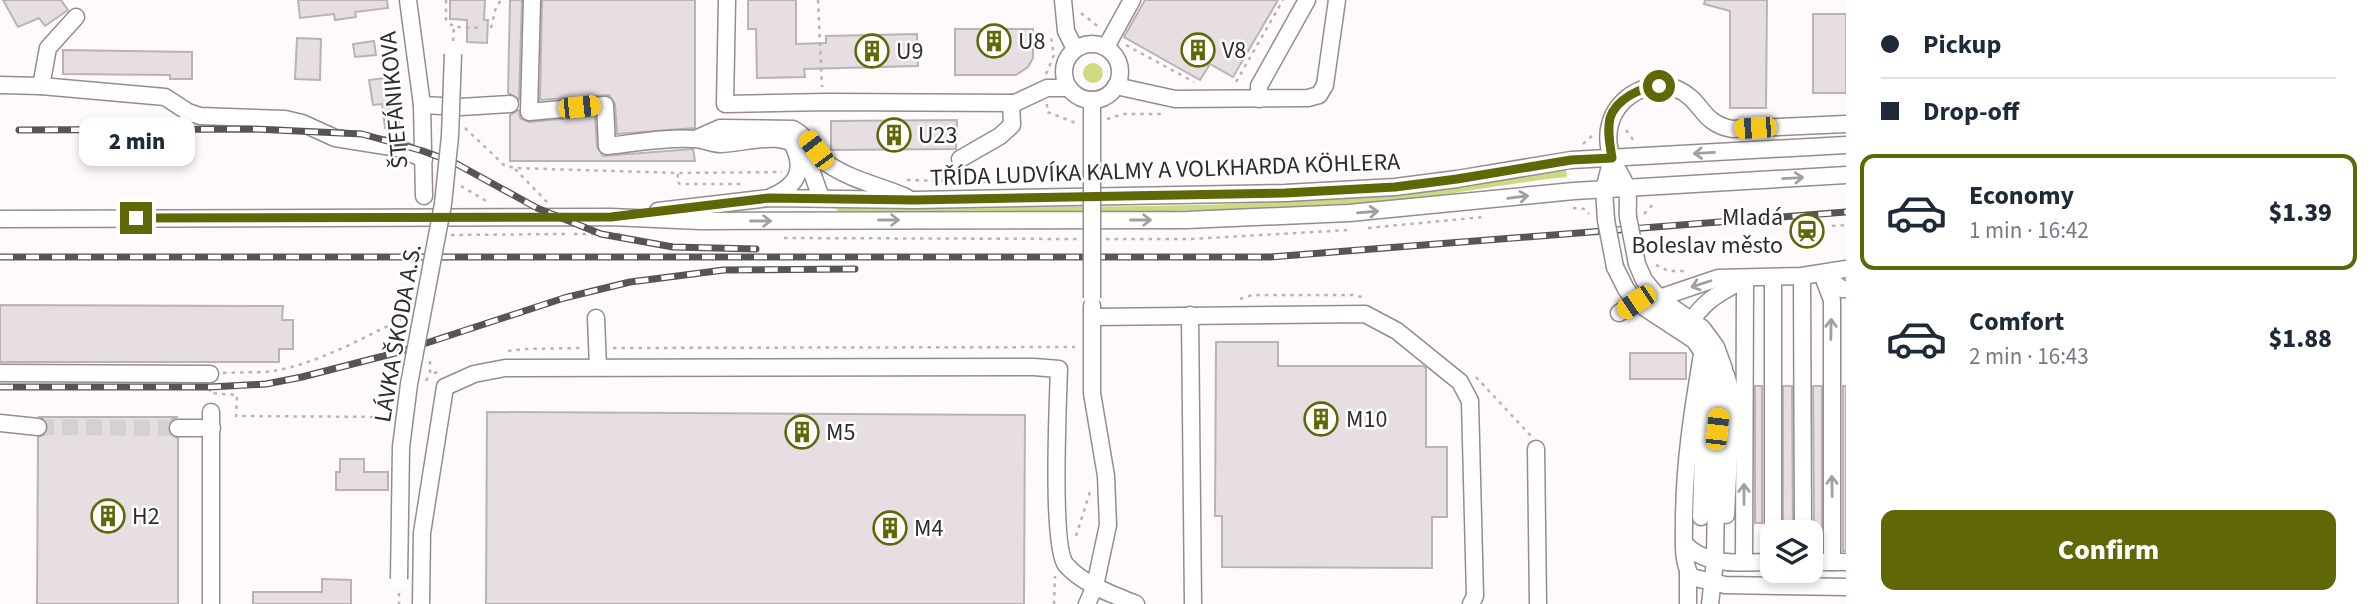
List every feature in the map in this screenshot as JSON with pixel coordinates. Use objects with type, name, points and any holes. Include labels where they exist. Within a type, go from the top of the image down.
[{"type":"street","name":"ŠTEFÁNIKOVA","points":[[408,0],[422,105],[424,196]]},
{"type":"street","points":[[532,0],[529,113],[605,104],[607,146],[695,139],[719,144],[774,139],[792,143],[804,153],[821,198]]},
{"type":"street","points":[[727,0],[725,104],[1011,103],[1047,88],[1069,88]]},
{"type":"street","points":[[1109,42],[1132,0]]},
{"type":"street","points":[[1259,99],[1259,86],[1307,0]]},
{"type":"street","points":[[1116,86],[1175,99],[1308,98],[1319,95],[1325,85],[1337,0]]},
{"type":"street","points":[[1063,4],[1066,31],[1075,49]]},
{"type":"street","points":[[41,86],[48,48],[76,17]]},
{"type":"street","points":[[1109,42],[1120,69],[1116,86],[1102,98],[1083,99],[1069,88],[1064,72],[1069,55],[1075,49],[1090,44],[1109,42]]},
{"type":"street","name":"LÁVKA ŠKODA A.S.","points":[[399,579],[401,447],[409,384],[443,204],[450,136],[453,54]]},
{"type":"street","points":[[0,85],[165,97],[188,112],[200,116],[285,119],[312,126],[335,138],[424,155]]},
{"type":"street","points":[[1726,515],[1732,388],[1717,371],[1688,327],[1644,280],[1637,264],[1636,216],[1612,158],[1609,132],[1611,115],[1623,101],[1642,89],[1659,86],[1679,90],[1688,95],[1708,120],[1718,127],[1732,129],[1846,124]]},
{"type":"street","points":[[1087,604],[1094,586],[1108,525],[1106,476],[1092,393],[1092,100]]},
{"type":"street","points":[[960,159],[1000,136],[1012,125],[1011,103]]},
{"type":"street","points":[[422,105],[461,107],[510,104]]},
{"type":"street","points":[[695,139],[720,128],[793,129],[804,135],[825,163],[843,173],[915,200]]},
{"type":"street","points":[[769,198],[786,190],[796,177],[799,164],[792,143]]},
{"type":"street","name":"TŘÍDA LUDVÍKA KALMY A VOLKHARDA KÖHLERA","points":[[611,217],[769,198],[915,200],[1174,197],[1381,188],[1457,179],[1571,160],[1846,145]]},
{"type":"street","points":[[1612,158],[1599,218],[1615,267],[1626,289],[1636,302],[1688,327],[1702,328],[1716,347],[1714,561],[1698,604]]},
{"type":"street","points":[[821,220],[821,198],[827,181],[825,163]]},
{"type":"street","name":"TŘÍDA LUDVÍKA KALMY A VOLKHARDA KÖHLERA","points":[[0,219],[611,217],[701,221],[1187,220],[1349,214],[1574,191],[1846,175]]},
{"type":"street","points":[[1619,313],[1636,302],[1659,298],[1718,278],[1802,276],[1846,269]]},
{"type":"street","points":[[1822,274],[1842,289],[1846,289]]},
{"type":"street","points":[[1822,274],[1832,300],[1839,562]]},
{"type":"street","points":[[1802,276],[1803,520]]},
{"type":"street","points":[[1773,278],[1773,520]]},
{"type":"street","points":[[1688,327],[1700,308],[1716,295],[1745,279]]},
{"type":"street","points":[[1744,562],[1745,279]]},
{"type":"street","points":[[1093,317],[1366,314],[1397,331],[1460,383],[1471,401],[1475,592],[1471,604]]},
{"type":"street","points":[[1190,315],[1193,604]]},
{"type":"street","points":[[596,318],[598,368]]},
{"type":"street","points":[[1703,349],[1691,418],[1684,485],[1685,563],[1706,580],[1846,587]]},
{"type":"street","points":[[421,604],[422,533],[445,387],[474,374],[505,368],[1034,367],[1059,369],[1058,532],[1064,563],[1094,586],[1136,604]]},
{"type":"street","points":[[1701,517],[1703,452],[1717,371]]},
{"type":"street","points":[[0,373],[210,374]]},
{"type":"street","points":[[178,428],[212,420],[211,604]]},
{"type":"street","points":[[0,423],[38,427]]},
{"type":"street","points":[[1536,449],[1538,604]]},
{"type":"street","points":[[1684,543],[1692,553],[1714,561],[1760,562]]},
{"type":"street","points":[[1688,604],[1706,580]]},
{"type":"street","points":[[1706,580],[1710,604]]},
{"type":"path","points":[[446,0],[446,20],[454,27],[482,28]]},
{"type":"path","points":[[491,28],[496,7],[501,0]]},
{"type":"path","points":[[818,0],[821,85],[826,93]]},
{"type":"path","points":[[1227,85],[1237,82],[1283,0]]},
{"type":"path","points":[[1063,4],[1074,7],[1109,42],[1208,90],[1209,99]]},
{"type":"path","points":[[1050,31],[1054,55],[1046,75],[1047,113],[1079,124],[1092,125],[1102,125],[1107,119],[1123,114],[1172,114]]},
{"type":"path","points":[[461,107],[461,124],[504,165],[515,168],[678,173],[788,172],[796,177]]},
{"type":"path","points":[[1576,145],[1583,144],[1594,135],[1595,126],[1609,132],[1625,126],[1631,139],[1639,145]]},
{"type":"path","points":[[678,173],[677,181],[680,184],[750,184]]},
{"type":"path","points":[[899,180],[992,182]]},
{"type":"path","points":[[453,181],[516,217]]},
{"type":"path","points":[[1636,216],[1656,200]]},
{"type":"path","points":[[1563,208],[1585,209],[1599,218]]},
{"type":"path","points":[[1832,226],[1846,225]]},
{"type":"path","points":[[791,238],[1085,239]]},
{"type":"path","points":[[1098,239],[1192,239]]},
{"type":"path","points":[[1222,315],[1223,304],[1252,295],[1353,295],[1364,298]]},
{"type":"path","points":[[391,407],[390,417],[236,416],[237,395],[209,393],[210,374],[273,371],[297,365],[378,331],[408,315]]},
{"type":"path","points":[[501,352],[597,348],[1091,348]]},
{"type":"path","points":[[424,384],[430,374],[430,356]]},
{"type":"path","points":[[430,374],[443,370]]},
{"type":"path","points":[[1472,374],[1534,439],[1536,449]]},
{"type":"path","points":[[1054,604],[1055,576],[1074,544],[1092,485]]},
{"type":"green space","points":[[1093,63],[1100,66],[1103,73],[1100,80],[1093,83],[1086,80],[1083,73],[1086,66]]},
{"type":"green space","points":[[1566,170],[1567,177],[1402,200],[1310,206],[1040,212],[838,211],[834,207],[1259,203],[1420,192]]},
{"type":"building","points":[[3,0],[61,0],[68,10],[45,26],[39,18],[18,27]]},
{"type":"building","points":[[298,0],[387,0],[388,8],[355,12],[356,17],[335,20],[334,14],[300,18]]},
{"type":"building","points":[[450,0],[485,0],[487,43],[467,42],[467,20],[450,19]]},
{"type":"building","points":[[510,0],[522,0],[519,99],[508,93]]},
{"type":"building","points":[[542,0],[695,0],[695,128],[617,134],[615,104],[609,95],[540,100]]},
{"type":"building","points":[[748,0],[796,0],[796,44],[826,43],[826,36],[917,34],[918,66],[804,69],[805,77],[757,78],[756,29],[748,29]]},
{"type":"building","name":"V8","points":[[1145,0],[1278,0],[1233,77],[1210,64],[1200,80],[1124,37]]},
{"type":"building","points":[[1705,0],[1767,0],[1766,108],[1730,108],[1730,11],[1704,4]]},
{"type":"building","points":[[1813,14],[1846,14],[1846,93],[1813,93]]},
{"type":"building","name":"U8","points":[[955,29],[1033,29],[1033,58],[1028,67],[1016,75],[955,75]]},
{"type":"building","points":[[297,38],[321,39],[320,80],[295,79]]},
{"type":"building","points":[[374,41],[376,55],[355,57],[353,44]]},
{"type":"building","points":[[63,50],[192,52],[192,79],[170,79],[170,75],[63,74]]},
{"type":"building","points":[[392,77],[399,126],[385,128],[382,104],[373,105],[369,80]]},
{"type":"building","points":[[519,110],[520,118],[529,122],[595,116],[597,147],[603,156],[693,149],[695,161],[510,161],[510,115]]},
{"type":"building","name":"U23","points":[[957,120],[956,149],[831,150],[831,121]]},
{"type":"building","points":[[0,305],[283,306],[282,320],[293,320],[293,349],[279,349],[279,362],[0,362]]},
{"type":"building","name":"M10","points":[[1216,342],[1278,342],[1278,366],[1426,368],[1426,447],[1447,447],[1447,517],[1432,517],[1432,568],[1222,567],[1222,516],[1215,516]]},
{"type":"building","points":[[1630,353],[1686,353],[1686,379],[1630,379]]},
{"type":"building","points":[[1755,386],[1762,386],[1762,520],[1755,523]]},
{"type":"building","points":[[1783,386],[1792,386],[1793,520],[1783,520]]},
{"type":"building","points":[[1813,386],[1822,386],[1822,520],[1814,520]]},
{"type":"building","points":[[1843,386],[1846,386],[1846,551],[1843,551]]},
{"type":"building","points":[[487,412],[1025,415],[1024,604],[486,604]]},
{"type":"building","name":"H2","points":[[40,417],[178,417],[172,419],[168,427],[169,434],[178,438],[178,604],[37,604],[38,437],[46,434],[48,427],[47,422]]},
{"type":"building","points":[[340,459],[364,459],[364,472],[388,472],[388,490],[336,490],[336,472],[340,472]]},
{"type":"building","points":[[322,579],[351,580],[351,604],[253,604],[253,592],[322,592]]},
{"type":"tunnel","points":[[38,427],[178,428]]},
{"type":"railway","points":[[19,130],[253,129],[362,134],[455,163],[537,208],[601,234],[673,247],[756,249]]},
{"type":"railway","points":[[0,257],[1270,257],[1846,212]]},
{"type":"railway","points":[[0,387],[210,387],[266,384],[399,352],[564,298],[630,282],[724,270],[855,269]]},
{"type":"place","name":"U8","points":[[994,41]]},
{"type":"place","name":"V8","points":[[1198,50]]},
{"type":"place","name":"U9","points":[[872,51]]},
{"type":"place","name":"U23","points":[[894,135]]},
{"type":"place","name":"Mladá Boleslav město","points":[[1807,231]]},
{"type":"place","name":"M10","points":[[1321,419]]},
{"type":"place","name":"M5","points":[[802,432]]},
{"type":"place","name":"H2","points":[[108,516]]},
{"type":"place","name":"M4","points":[[890,528]]},
{"type":"route","points":[[136,218],[611,217],[769,198],[915,200],[1174,197],[1395,187],[1571,160],[1612,158],[1609,138],[1611,115],[1623,101],[1635,93],[1650,86],[1659,86]]}]
